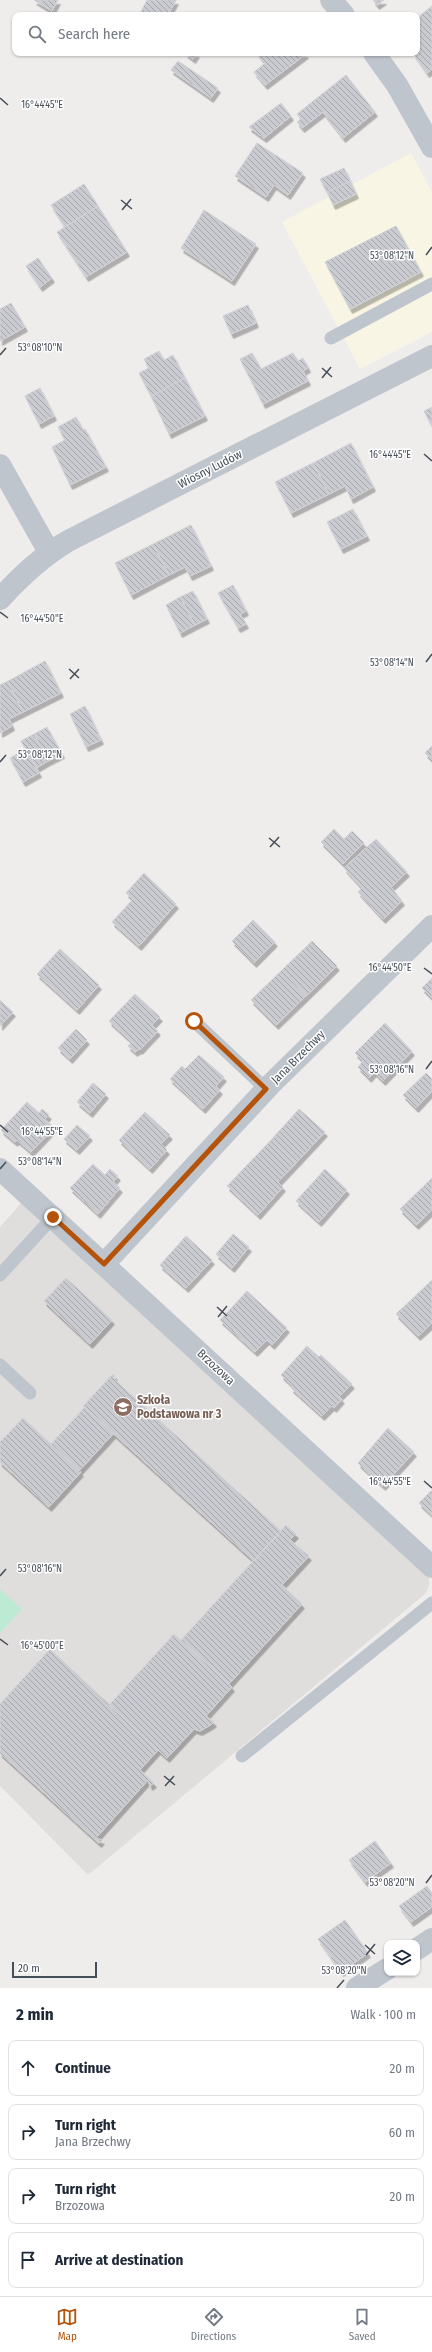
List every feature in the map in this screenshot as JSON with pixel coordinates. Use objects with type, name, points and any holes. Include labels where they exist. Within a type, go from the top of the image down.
[{"type":"street","points":[[331,0],[341,12]]},
{"type":"street","points":[[376,56],[397,85],[432,147]]},
{"type":"street","name":"Wiosny Ludów","points":[[0,598],[49,552],[432,356]]},
{"type":"street","points":[[0,465],[49,552]]},
{"type":"street","name":"Jana Brzechwy","points":[[104,1264],[266,1089],[432,926]]},
{"type":"street","name":"Brzozowa","points":[[0,1169],[432,1566]]},
{"type":"street","points":[[420,1946],[432,1938]]},
{"type":"street","points":[[358,1988],[384,1970]]},
{"type":"lane","points":[[331,338],[432,284]]},
{"type":"lane","points":[[194,1021],[266,1089]]},
{"type":"lane","points":[[0,1275],[53,1217]]},
{"type":"lane","points":[[0,1365],[30,1392]]},
{"type":"lane","points":[[242,1756],[432,1603]]},
{"type":"shaded area","points":[[411,153],[432,192],[432,332],[360,369],[282,222]]},
{"type":"shaded area","name":"Szkoła Podstawowa nr 3","points":[[23,1201],[429,1577],[429,1586],[425,1594],[88,1875],[0,1786],[0,1227]]},
{"type":"green space","points":[[0,1589],[22,1609],[0,1633]]},
{"type":"building","points":[[34,0],[58,0],[52,11]]},
{"type":"building","points":[[147,0],[176,0],[170,12],[141,12]]},
{"type":"building","points":[[373,0],[384,0],[377,5]]},
{"type":"building","points":[[432,6],[432,69],[427,73],[415,56],[420,56],[420,16]]},
{"type":"building","points":[[259,56],[303,56],[265,85],[254,72],[265,63]]},
{"type":"building","points":[[178,61],[218,88],[211,98],[171,70]]},
{"type":"building","points":[[346,75],[375,112],[343,138],[323,112],[302,128],[297,122],[301,119],[297,114]]},
{"type":"building","points":[[281,103],[291,116],[264,138],[249,127]]},
{"type":"building","points":[[257,143],[303,173],[288,195],[274,185],[266,197],[235,176]]},
{"type":"building","points":[[344,168],[350,181],[327,192],[320,179]]},
{"type":"building","points":[[350,181],[356,194],[333,205],[327,192]]},
{"type":"building","points":[[84,184],[98,206],[65,227],[51,205]]},
{"type":"building","points":[[98,206],[127,252],[86,277],[57,232]]},
{"type":"building","points":[[204,210],[256,244],[232,281],[181,248]]},
{"type":"building","points":[[396,226],[421,272],[350,309],[325,262]]},
{"type":"building","points":[[38,258],[52,278],[40,287],[26,266]]},
{"type":"building","points":[[11,303],[25,327],[0,341],[0,309]]},
{"type":"building","points":[[248,305],[256,323],[231,334],[223,316]]},
{"type":"building","points":[[159,351],[164,360],[173,355],[185,378],[151,396],[139,373],[149,368],[144,359]]},
{"type":"building","points":[[252,353],[261,369],[293,353],[298,361],[303,358],[308,368],[303,371],[308,381],[263,404],[240,359]]},
{"type":"building","points":[[185,378],[205,416],[169,434],[151,396]]},
{"type":"building","points":[[40,388],[54,416],[39,424],[25,396]]},
{"type":"building","points":[[432,407],[432,426],[424,411]]},
{"type":"building","points":[[76,417],[83,430],[85,429],[106,467],[70,485],[52,447],[65,440],[58,427]]},
{"type":"building","points":[[351,443],[373,487],[351,499],[345,486],[329,494],[313,463]]},
{"type":"building","points":[[313,463],[329,494],[291,513],[275,482]]},
{"type":"building","points":[[353,509],[367,536],[341,549],[327,522]]},
{"type":"building","points":[[191,525],[211,566],[190,576],[185,567],[169,575],[153,544]]},
{"type":"building","points":[[153,544],[169,575],[131,595],[115,563]]},
{"type":"building","points":[[233,585],[246,611],[240,614],[246,624],[238,628],[218,593]]},
{"type":"building","points":[[193,591],[207,619],[195,625],[180,597]]},
{"type":"building","points":[[180,597],[195,625],[180,633],[166,605]]},
{"type":"building","points":[[45,661],[61,693],[23,712],[8,681]]},
{"type":"building","points":[[8,681],[23,712],[9,719],[12,726],[0,733],[0,685]]},
{"type":"building","points":[[85,706],[101,740],[86,747],[70,714]]},
{"type":"building","points":[[47,727],[62,754],[48,761],[34,734]]},
{"type":"building","points":[[34,734],[48,761],[36,768],[21,741]]},
{"type":"building","points":[[432,746],[432,760],[425,753]]},
{"type":"building","points":[[26,749],[39,773],[23,782],[10,758]]},
{"type":"building","points":[[334,829],[344,839],[352,831],[364,843],[343,864],[321,842]]},
{"type":"building","points":[[376,839],[407,872],[391,887],[402,901],[383,919],[358,892],[362,888],[344,868]]},
{"type":"building","points":[[144,873],[176,904],[139,946],[112,922],[133,899],[126,893]]},
{"type":"building","points":[[253,920],[275,942],[254,963],[232,941]]},
{"type":"building","points":[[312,941],[337,966],[306,996],[282,970]]},
{"type":"building","points":[[60,949],[99,985],[77,1010],[37,974]]},
{"type":"building","points":[[282,970],[306,996],[276,1025],[251,1000]]},
{"type":"building","points":[[432,978],[432,998],[422,988]]},
{"type":"building","points":[[135,994],[160,1017],[152,1025],[158,1031],[140,1050],[139,1049],[135,1052],[128,1046],[132,1042],[109,1021]]},
{"type":"building","points":[[0,1000],[13,1012],[0,1026]]},
{"type":"building","points":[[385,1023],[412,1051],[383,1081],[374,1072],[369,1078],[358,1067],[363,1061],[355,1053]]},
{"type":"building","points":[[76,1029],[87,1040],[70,1059],[58,1048]]},
{"type":"building","points":[[199,1055],[224,1077],[216,1086],[220,1090],[203,1109],[170,1079],[182,1066],[185,1069]]},
{"type":"building","points":[[426,1073],[432,1079],[432,1091],[416,1108],[403,1095]]},
{"type":"building","points":[[93,1083],[106,1094],[90,1113],[77,1102]]},
{"type":"building","points":[[27,1102],[39,1113],[42,1109],[49,1115],[45,1119],[54,1128],[31,1152],[17,1140],[15,1142],[1,1130]]},
{"type":"building","points":[[299,1109],[325,1132],[296,1163],[271,1140]]},
{"type":"building","points":[[145,1112],[170,1135],[161,1144],[167,1150],[150,1169],[119,1140]]},
{"type":"building","points":[[77,1125],[90,1136],[77,1150],[64,1139]]},
{"type":"building","points":[[271,1140],[296,1163],[278,1182],[283,1187],[258,1215],[227,1186]]},
{"type":"building","points":[[93,1164],[105,1175],[110,1169],[118,1176],[113,1182],[120,1188],[98,1214],[70,1188]]},
{"type":"building","points":[[325,1169],[347,1190],[319,1222],[296,1201]]},
{"type":"building","points":[[432,1178],[432,1210],[416,1225],[400,1209]]},
{"type":"building","points":[[233,1234],[249,1247],[232,1268],[216,1254]]},
{"type":"building","points":[[186,1236],[212,1260],[186,1288],[160,1265]]},
{"type":"building","points":[[66,1278],[112,1320],[90,1344],[44,1301]]},
{"type":"building","points":[[432,1280],[432,1323],[418,1336],[396,1314]]},
{"type":"building","points":[[247,1291],[287,1328],[272,1345],[267,1340],[255,1352],[220,1320]]},
{"type":"building","points":[[307,1346],[319,1357],[321,1355],[352,1384],[339,1397],[342,1399],[334,1408],[332,1406],[322,1416],[291,1388],[293,1386],[281,1375]]},
{"type":"building","points":[[113,1374],[115,1376],[113,1378],[281,1531],[254,1561],[83,1406]]},
{"type":"building","points":[[85,1407],[114,1433],[79,1471],[51,1444]]},
{"type":"building","points":[[23,1418],[81,1472],[49,1507],[0,1462],[0,1442]]},
{"type":"building","points":[[388,1428],[414,1452],[383,1486],[358,1463]]},
{"type":"building","points":[[432,1491],[432,1515],[419,1503]]},
{"type":"building","points":[[286,1525],[296,1534],[290,1540],[309,1556],[282,1585],[302,1604],[229,1684],[181,1640]]},
{"type":"building","points":[[174,1634],[232,1687],[206,1716],[214,1722],[200,1731],[194,1729],[167,1758],[109,1705]]},
{"type":"building","points":[[50,1649],[158,1750],[140,1770],[154,1783],[150,1786],[148,1780],[96,1838],[102,1840],[99,1843],[0,1753],[0,1704]]},
{"type":"building","points":[[375,1841],[391,1863],[365,1882],[349,1860]]},
{"type":"building","points":[[427,1886],[432,1893],[432,1907],[411,1922],[399,1906]]},
{"type":"building","points":[[345,1920],[368,1953],[341,1972],[318,1939]]},
{"type":"place","name":"Szkoła Podstawowa nr 3","points":[[123,1407]]},
{"type":"route","points":[[53,1217],[104,1264],[266,1089],[194,1021]]}]
